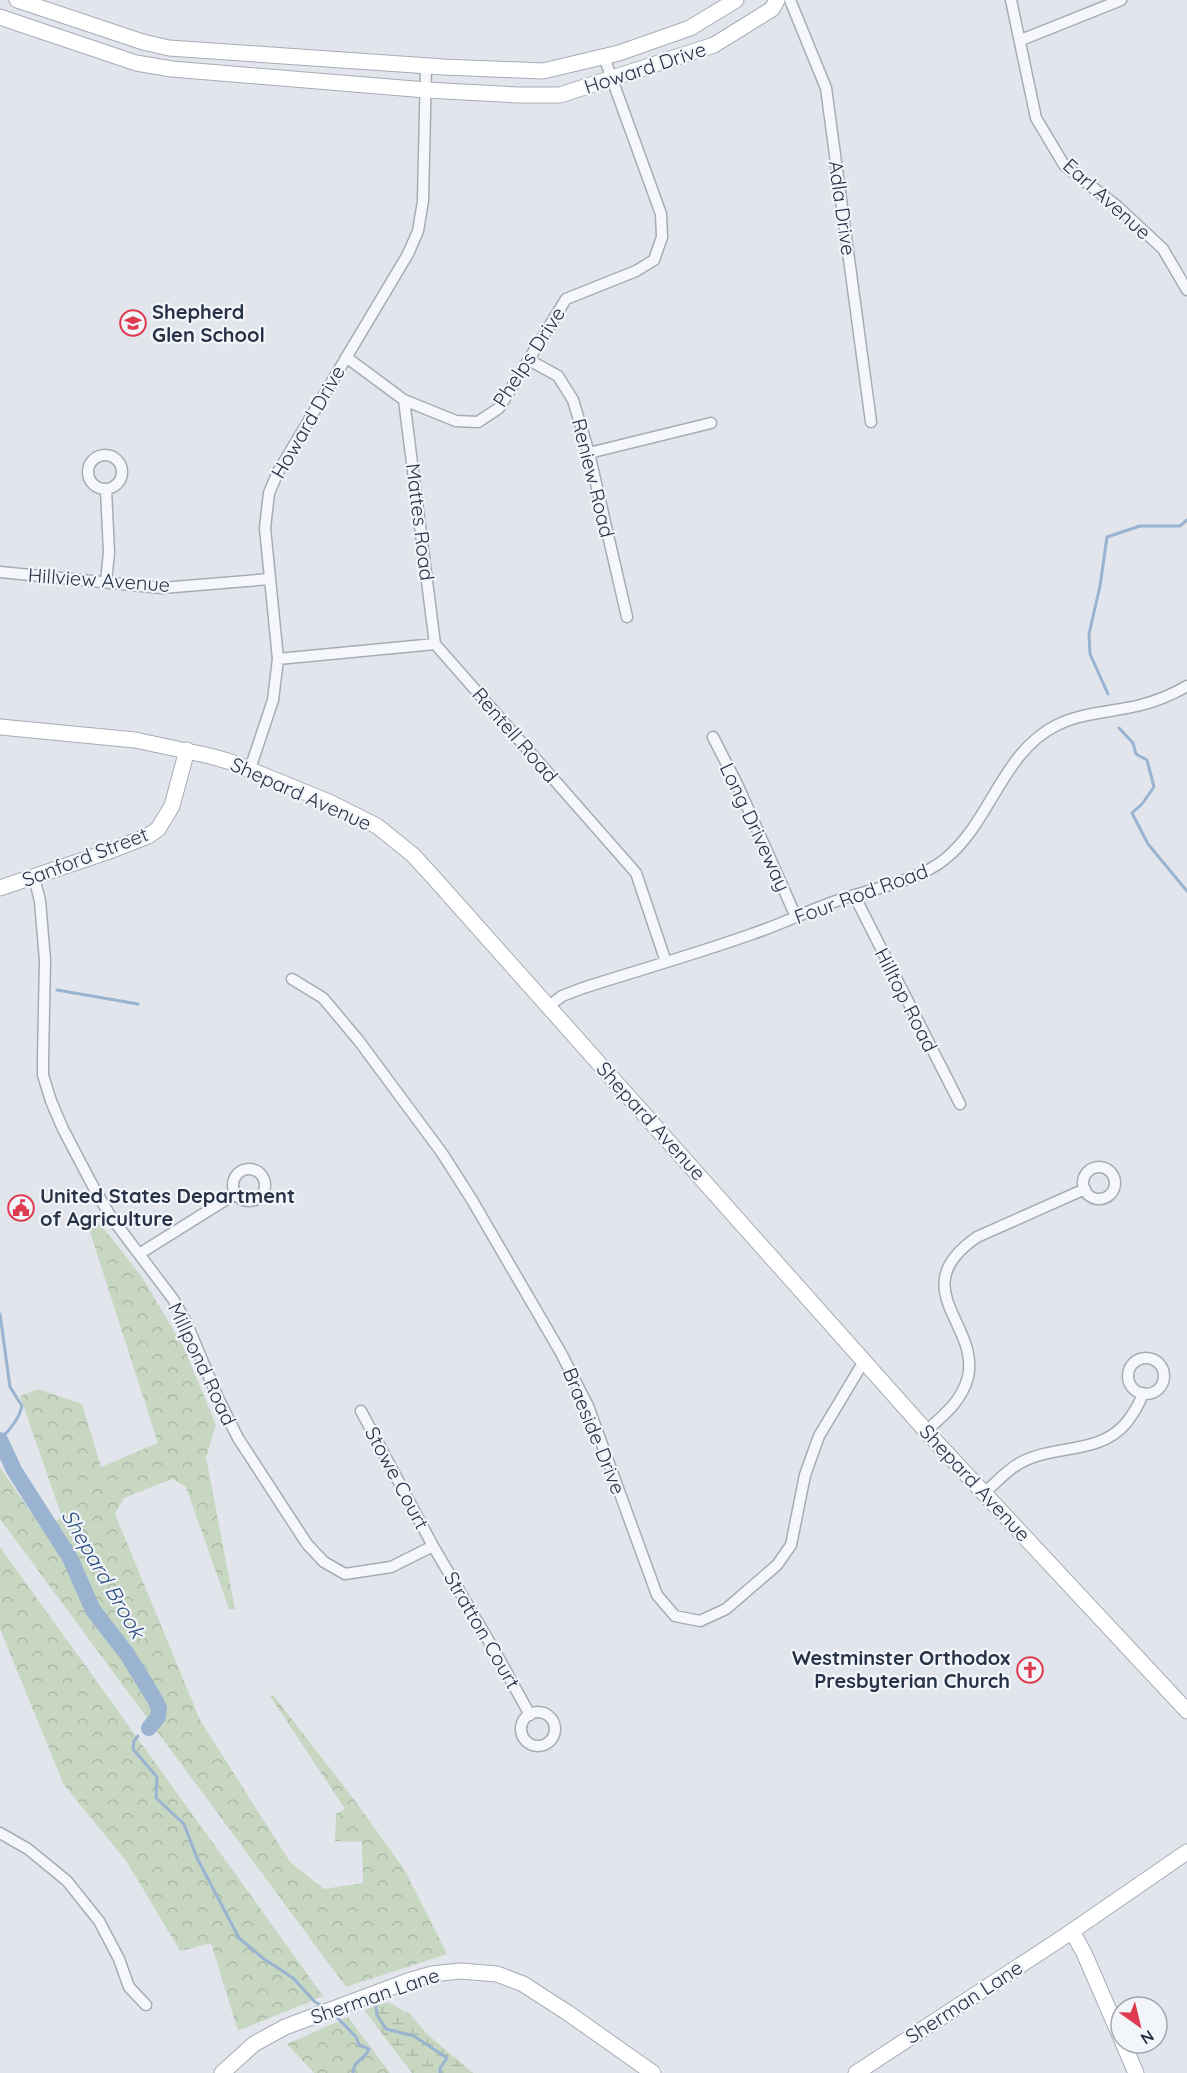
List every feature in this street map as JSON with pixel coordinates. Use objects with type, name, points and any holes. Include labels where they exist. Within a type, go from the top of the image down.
[{"type":"street","name":"Howard Drive","points":[[17,0],[143,42],[194,50],[426,66],[543,71],[604,57],[690,27],[736,0]]},
{"type":"street","name":"Howard Drive","points":[[0,17],[136,63],[172,69],[426,90],[560,95],[714,45],[772,9],[777,0]]},
{"type":"street","name":"Adla Drive","points":[[790,0],[826,88],[871,422]]},
{"type":"street","name":"Earl Avenue","points":[[1011,0],[1036,118],[1064,165],[1118,207],[1163,249],[1187,290]]},
{"type":"street","points":[[1021,40],[1121,0]]},
{"type":"street","points":[[49,34],[57,13]]},
{"type":"street","points":[[136,63],[143,42]]},
{"type":"street","name":"Phelps Drive","points":[[346,357],[405,400],[456,421],[478,422],[499,408],[566,299],[636,271],[654,260],[662,237],[661,214],[604,57]]},
{"type":"street","name":"Howard Drive","points":[[250,769],[273,700],[278,658],[265,528],[268,493],[278,472],[408,254],[418,231],[423,201],[426,66]]},
{"type":"street","name":"Reniew Road","points":[[529,360],[558,376],[573,400],[589,453],[627,616]]},
{"type":"street","name":"Mattes Road","points":[[405,400],[435,644]]},
{"type":"street","points":[[589,453],[711,423]]},
{"type":"street","points":[[106,490],[109,552],[106,582]]},
{"type":"street","name":"Hillview Avenue","points":[[0,572],[162,588],[270,579]]},
{"type":"street","points":[[278,658],[435,644]]},
{"type":"street","name":"Rentell Road","points":[[435,644],[636,873],[666,962]]},
{"type":"street","name":"Four Rod Road","points":[[549,1006],[562,996],[752,934],[854,895],[926,871],[946,859],[969,833],[1022,754],[1033,742],[1051,729],[1072,719],[1161,699],[1187,686]]},
{"type":"street","name":"Shepard Avenue","points":[[0,727],[135,740],[210,756],[250,769],[353,813],[377,826],[395,840],[434,878],[926,1431],[1187,1711]]},
{"type":"street","name":"Long Driveway","points":[[713,737],[738,786],[796,917]]},
{"type":"street","name":"Sanford Street","points":[[0,888],[138,841],[158,829],[172,806],[187,750]]},
{"type":"street","name":"Millpond Road","points":[[34,877],[40,901],[45,960],[43,1075],[47,1092],[63,1128],[111,1217],[173,1299],[187,1324],[218,1398],[238,1438],[307,1544],[318,1556],[345,1574],[391,1567],[433,1546]]},
{"type":"street","name":"Hilltop Road","points":[[854,895],[960,1104]]},
{"type":"street","name":"Braeside Drive","points":[[292,979],[323,998],[359,1041],[442,1153],[472,1200],[561,1353],[588,1406],[657,1595],[675,1616],[700,1621],[726,1609],[777,1565],[791,1545],[805,1475],[819,1436],[864,1361]]},
{"type":"street","points":[[926,1431],[950,1410],[962,1393],[968,1376],[965,1340],[947,1305],[945,1286],[948,1271],[955,1256],[977,1237],[1084,1190]]},
{"type":"street","points":[[139,1254],[235,1194]]},
{"type":"street","points":[[984,1493],[1020,1463],[1047,1453],[1105,1441],[1122,1428],[1139,1406],[1143,1393]]},
{"type":"street","name":"Stowe Court","points":[[361,1411],[433,1546]]},
{"type":"street","name":"Stratton Court","points":[[433,1546],[530,1715]]},
{"type":"street","points":[[0,1833],[28,1849],[67,1881],[99,1922],[119,1959],[129,1987],[146,2005]]},
{"type":"street","name":"Sherman Lane","points":[[856,2073],[1072,1931],[1187,1852]]},
{"type":"street","points":[[1072,1931],[1109,2010]]},
{"type":"street","name":"Sherman Lane","points":[[222,2073],[244,2051],[264,2037],[285,2027],[408,1981],[432,1974],[460,1971],[483,1972],[509,1978],[544,1997],[653,2073]]},
{"type":"street","points":[[1128,2055],[1136,2073]]},
{"type":"green space","points":[[100,1224],[142,1277],[184,1348],[216,1425],[206,1457],[235,1609],[229,1609],[186,1487],[172,1479],[124,1498],[115,1514],[200,1720],[290,1862],[324,1889],[363,1883],[362,1842],[335,1841],[336,1814],[345,1809],[270,1696],[273,1695],[356,1802],[404,1869],[447,1954],[346,1987],[0,1519],[0,1467],[43,1530],[62,1517],[20,1396],[38,1389],[82,1404],[101,1467],[158,1443],[89,1229]]},
{"type":"green space","points":[[0,1547],[323,1996],[238,2031],[211,1943],[180,1951],[127,1862],[64,1785],[0,1629]]},
{"type":"green space","points":[[388,2002],[410,2014],[426,2033],[473,2073],[412,2073],[364,2010]]},
{"type":"green space","points":[[348,2017],[390,2073],[314,2073],[287,2044]]},
{"type":"waterway","points":[[1108,694],[1090,654],[1089,634],[1100,586],[1107,537],[1140,526],[1180,526],[1187,520]]},
{"type":"waterway","points":[[1119,728],[1133,743],[1136,754],[1147,760],[1154,787],[1142,804],[1132,813],[1148,844],[1187,891]]},
{"type":"waterway","points":[[57,990],[138,1004]]},
{"type":"waterway","points":[[0,1314],[10,1387],[22,1406],[14,1424],[0,1439]]},
{"type":"waterway","name":"Shepard Brook","points":[[0,1440],[14,1470],[70,1558],[93,1610],[127,1654],[154,1698],[159,1708],[158,1717],[149,1728]]},
{"type":"waterway","name":"Shepard Brook","points":[[138,1736],[134,1741],[133,1749],[157,1777],[156,1798],[184,1824],[197,1858],[239,1938],[264,1959],[293,1978],[315,2002],[323,2006]]},
{"type":"waterway","name":"Shepard Brook","points":[[371,2002],[376,2006],[377,2015],[386,2029],[414,2036],[447,2058],[440,2068],[440,2073]]},
{"type":"waterway","points":[[334,2014],[356,2037],[359,2045],[369,2049],[355,2065],[353,2073]]},
{"type":"place","name":"Shepherd Glen School","points":[[133,323]]},
{"type":"place","name":"United States Department of Agriculture","points":[[21,1208]]},
{"type":"place","name":"Westminster Orthodox Presbyterian Church","points":[[1030,1670]]}]
